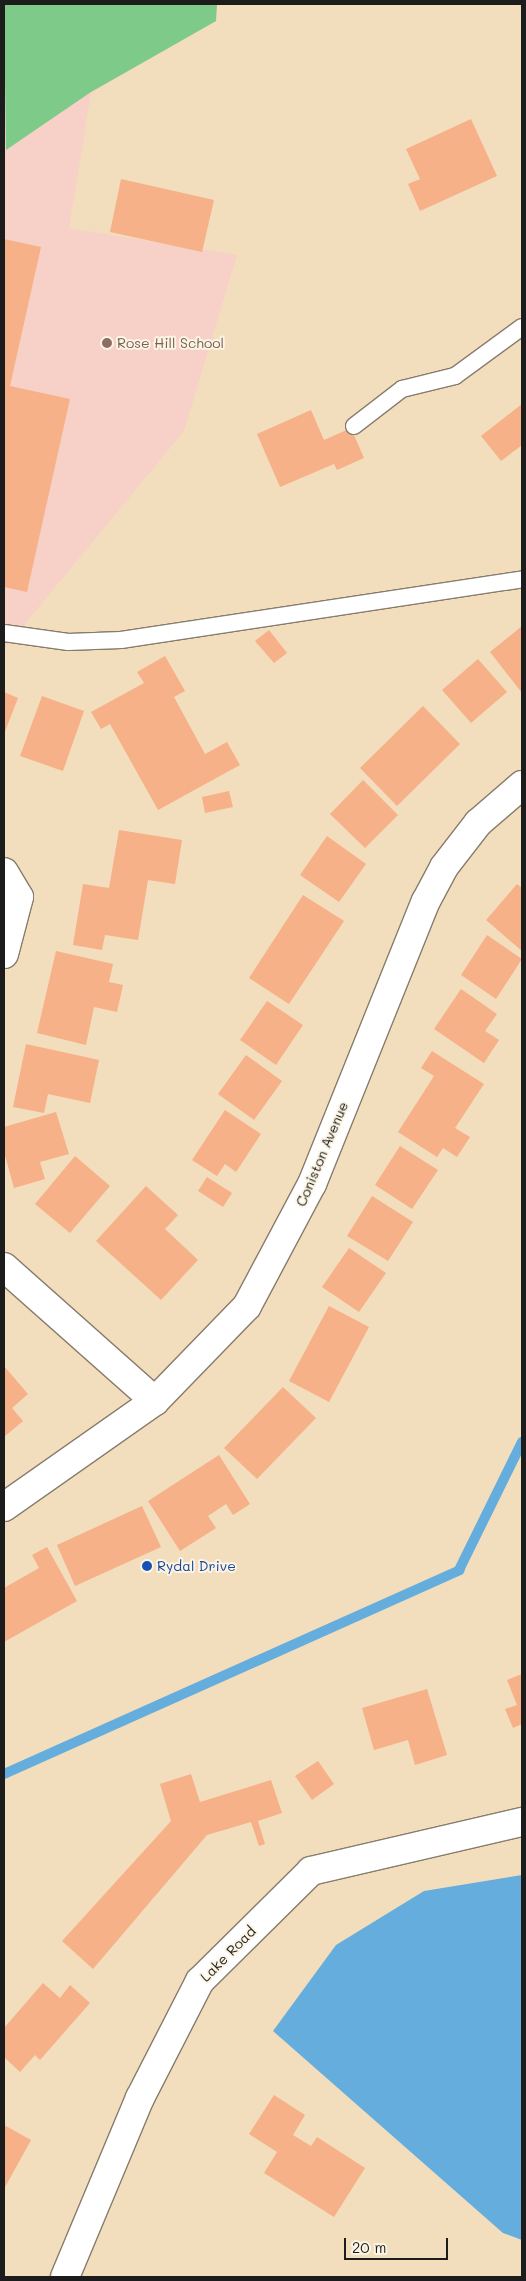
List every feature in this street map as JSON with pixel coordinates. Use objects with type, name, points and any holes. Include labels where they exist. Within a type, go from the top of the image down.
[{"type":"street","name":"Coniston Avenue","points":[[4,1507],[155,1401],[247,1306],[312,1184],[426,901],[444,867],[478,823],[522,785]]},
{"type":"street","points":[[4,872],[20,897],[4,954]]},
{"type":"street","points":[[4,1267],[155,1401]]},
{"type":"street","name":"Lake Road","points":[[65,2277],[140,2098],[200,1980],[312,1871],[522,1822]]},
{"type":"lane","points":[[354,426],[402,389],[455,376],[522,327]]},
{"type":"lane","points":[[4,633],[68,642],[121,640],[522,578]]},
{"type":"shaded area","name":"Rose Hill School","points":[[4,4],[217,4],[216,21],[91,93],[69,228],[237,255],[184,431],[5,648]]},
{"type":"green space","points":[[4,4],[217,4],[216,21],[91,92],[6,150]]},
{"type":"water","points":[[522,1875],[522,2240],[503,2233],[273,2031],[336,1945],[424,1891]]},
{"type":"building","points":[[471,119],[497,176],[420,211],[408,184],[420,179],[406,149]]},
{"type":"building","points":[[121,179],[214,200],[202,252],[110,232]]},
{"type":"building","points":[[4,239],[41,247],[10,386],[70,399],[27,592],[4,587]]},
{"type":"building","points":[[522,404],[522,445],[501,461],[481,436]]},
{"type":"building","points":[[311,410],[324,440],[351,428],[364,458],[337,470],[334,464],[280,487],[257,434]]},
{"type":"building","points":[[522,626],[522,693],[490,652]]},
{"type":"building","points":[[269,630],[287,653],[274,663],[255,641]]},
{"type":"building","points":[[165,656],[185,691],[174,697],[205,754],[227,742],[240,765],[158,810],[110,724],[101,729],[91,712],[144,683],[137,672]]},
{"type":"building","points":[[478,659],[507,692],[471,723],[442,690]]},
{"type":"building","points":[[4,692],[18,698],[4,734]]},
{"type":"building","points":[[42,696],[84,711],[63,771],[20,756]]},
{"type":"building","points":[[423,706],[460,744],[397,806],[360,768]]},
{"type":"building","points":[[363,780],[398,815],[365,848],[330,814]]},
{"type":"building","points":[[229,791],[233,807],[205,813],[202,797]]},
{"type":"building","points":[[119,830],[182,840],[175,884],[148,880],[138,940],[105,935],[102,950],[73,945],[83,884],[109,888]]},
{"type":"building","points":[[327,836],[366,864],[339,902],[300,875]]},
{"type":"building","points":[[517,884],[522,888],[522,951],[486,920]]},
{"type":"building","points":[[303,895],[344,921],[289,1004],[249,978]]},
{"type":"building","points":[[487,935],[522,959],[496,999],[461,975]]},
{"type":"building","points":[[56,951],[113,964],[109,982],[123,985],[117,1012],[94,1007],[86,1045],[37,1033]]},
{"type":"building","points":[[461,989],[497,1014],[485,1031],[499,1040],[484,1063],[434,1029]]},
{"type":"building","points":[[267,1001],[303,1025],[276,1065],[240,1040]]},
{"type":"building","points":[[26,1044],[99,1060],[90,1103],[48,1094],[44,1113],[13,1107]]},
{"type":"building","points":[[432,1051],[484,1084],[455,1128],[470,1137],[457,1157],[443,1148],[437,1157],[398,1132],[434,1076],[421,1068]]},
{"type":"building","points":[[246,1055],[282,1081],[254,1120],[218,1094]]},
{"type":"building","points":[[225,1110],[261,1134],[236,1172],[225,1164],[217,1176],[192,1160]]},
{"type":"building","points":[[56,1112],[69,1154],[40,1162],[45,1179],[14,1188],[4,1152],[4,1127]]},
{"type":"building","points":[[400,1146],[438,1170],[412,1209],[375,1185]]},
{"type":"building","points":[[75,1156],[110,1186],[70,1233],[35,1204]]},
{"type":"building","points":[[207,1177],[232,1193],[223,1207],[198,1191]]},
{"type":"building","points":[[146,1186],[178,1215],[165,1229],[198,1260],[161,1300],[96,1241]]},
{"type":"building","points":[[372,1196],[413,1222],[388,1261],[347,1236]]},
{"type":"building","points":[[349,1248],[386,1273],[359,1312],[322,1287]]},
{"type":"building","points":[[329,1306],[369,1327],[329,1402],[289,1381]]},
{"type":"building","points":[[4,1366],[28,1394],[12,1408],[23,1421],[4,1437]]},
{"type":"building","points":[[283,1387],[316,1418],[257,1479],[224,1448]]},
{"type":"building","points":[[219,1455],[250,1504],[233,1515],[226,1504],[208,1516],[216,1528],[180,1551],[148,1501]]},
{"type":"building","points":[[142,1506],[161,1547],[75,1586],[57,1545]]},
{"type":"building","points":[[47,1547],[77,1601],[4,1642],[4,1588],[39,1568],[32,1555]]},
{"type":"building","points":[[522,1674],[522,1724],[513,1728],[505,1709],[517,1705],[507,1680]]},
{"type":"building","points":[[427,1689],[447,1755],[415,1765],[408,1740],[374,1750],[362,1708]]},
{"type":"building","points":[[318,1761],[334,1784],[312,1800],[295,1776]]},
{"type":"building","points":[[191,1774],[200,1802],[271,1780],[282,1813],[258,1821],[265,1844],[259,1846],[251,1822],[207,1835],[93,1969],[62,1941],[171,1821],[160,1784]]},
{"type":"building","points":[[43,1983],[60,1998],[70,1985],[90,2003],[40,2060],[35,2055],[20,2072],[4,2057],[4,2028]]},
{"type":"building","points":[[274,2095],[305,2115],[293,2135],[311,2146],[317,2137],[365,2168],[334,2217],[264,2173],[277,2152],[249,2134]]},
{"type":"building","points":[[4,2125],[31,2140],[4,2189]]},
{"type":"waterway","points":[[4,1774],[459,1570],[522,1442]]},
{"type":"place","name":"Rose Hill School","points":[[107,343]]},
{"type":"place","name":"Rydal Drive","points":[[147,1566]]}]
